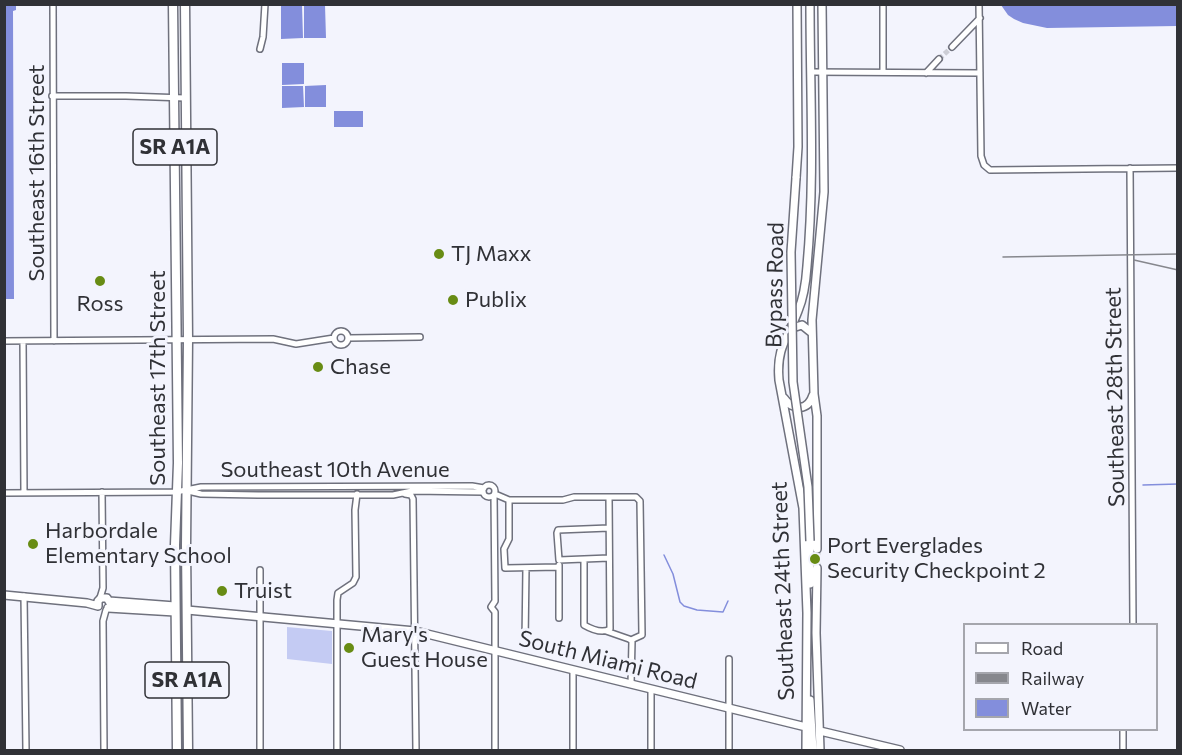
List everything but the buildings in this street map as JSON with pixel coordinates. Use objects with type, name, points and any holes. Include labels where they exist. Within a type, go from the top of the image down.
[{"type":"main road","name":"Southeast 17th Street","points":[[173,4],[177,750]]},
{"type":"main road","name":"Southeast 17th Street","points":[[185,4],[189,340],[188,750]]},
{"type":"main road","points":[[175,219],[180,234],[187,239]]},
{"type":"main road","points":[[175,236],[187,254]]},
{"type":"main road","points":[[175,593],[187,610]]},
{"type":"street","name":"Southeast 16th Street","points":[[53,4],[54,341]]},
{"type":"street","points":[[260,49],[265,4]]},
{"type":"street","name":"Bypass Road","points":[[797,4],[798,147],[791,252],[793,382],[808,487],[810,541],[814,566],[807,613]]},
{"type":"street","name":"Southeast 24th Street","points":[[806,750],[807,613],[803,508],[779,373],[780,356],[802,298],[810,232],[812,122],[810,4]]},
{"type":"street","name":"Southeast 24th Street","points":[[817,549],[817,416],[812,333],[813,296],[824,192],[822,4]]},
{"type":"street","points":[[883,4],[883,72]]},
{"type":"street","points":[[980,4],[981,156],[984,165],[990,170],[1178,168]]},
{"type":"street","points":[[810,14],[822,14]]},
{"type":"street","points":[[951,47],[980,18]]},
{"type":"street","points":[[926,72],[939,59]]},
{"type":"street","points":[[811,72],[980,73]]},
{"type":"street","points":[[52,96],[185,98]]},
{"type":"street","points":[[812,122],[823,122]]},
{"type":"street","name":"Southeast 28th Street","points":[[1130,168],[1133,623]]},
{"type":"street","points":[[811,202],[815,211],[822,218]]},
{"type":"street","points":[[810,232],[817,231],[819,247]]},
{"type":"street","points":[[789,329],[802,325],[812,333]]},
{"type":"street","points":[[334,338],[336,333],[341,331],[349,338]]},
{"type":"street","points":[[349,338],[420,337]]},
{"type":"street","points":[[4,341],[273,339],[296,344],[334,338]]},
{"type":"street","points":[[334,338],[336,343],[341,345],[349,338]]},
{"type":"street","points":[[23,341],[24,493]]},
{"type":"street","points":[[783,396],[794,407],[801,408],[808,405],[814,394]]},
{"type":"street","name":"Southeast 10th Avenue","points":[[4,493],[176,492],[201,487],[472,486],[484,490],[488,498],[494,495],[509,500],[636,497],[640,501],[642,634],[631,640]]},
{"type":"street","name":"Southeast 10th Avenue","points":[[187,490],[201,494],[393,495],[412,491],[484,490],[492,486],[495,489],[494,495]]},
{"type":"street","points":[[337,750],[338,593],[353,583],[356,577],[355,510],[358,487]]},
{"type":"street","points":[[320,488],[320,495]]},
{"type":"street","points":[[102,492],[104,750]]},
{"type":"street","points":[[400,493],[409,494],[413,499],[416,750]]},
{"type":"street","points":[[494,495],[495,601],[491,607],[495,612],[495,750]]},
{"type":"street","points":[[606,632],[610,629],[609,497]]},
{"type":"street","points":[[509,500],[509,538],[504,549],[505,568],[526,568],[584,559],[609,558]]},
{"type":"street","points":[[559,618],[558,530],[609,528]]},
{"type":"street","points":[[584,559],[584,625],[632,641],[630,684]]},
{"type":"street","name":"Southeast 24th Street","points":[[814,566],[820,750]]},
{"type":"street","points":[[525,642],[526,568]]},
{"type":"street","points":[[260,570],[261,750]]},
{"type":"street","points":[[4,595],[175,609]]},
{"type":"street","points":[[24,596],[26,750]]},
{"type":"street","name":"South Miami Road","points":[[187,610],[415,631],[729,710],[806,727]]},
{"type":"street","points":[[806,662],[812,663],[817,657]]},
{"type":"street","points":[[729,659],[729,750]]},
{"type":"street","points":[[573,670],[573,750]]},
{"type":"street","points":[[806,676],[812,718],[813,750]]},
{"type":"street","points":[[651,689],[651,750]]},
{"type":"street","points":[[820,731],[900,750]]},
{"type":"street","points":[[1123,731],[1123,750]]},
{"type":"shaded area","points":[[287,627],[332,631],[332,664],[287,659]]},
{"type":"water","points":[[16,4],[16,10],[13,11],[14,299],[5,299],[4,5]]},
{"type":"water","points":[[281,5],[302,5],[303,38],[281,39]]},
{"type":"water","points":[[304,5],[325,5],[326,38],[304,38]]},
{"type":"water","points":[[1001,5],[1177,5],[1177,26],[1047,28],[1014,19]]},
{"type":"water","points":[[282,63],[304,63],[304,84],[282,85]]},
{"type":"water","points":[[326,85],[326,107],[305,107],[305,86]]},
{"type":"water","points":[[282,86],[303,86],[304,107],[282,108]]},
{"type":"water","points":[[334,111],[363,111],[363,127],[334,127]]},
{"type":"waterway","points":[[1143,485],[1178,484]]},
{"type":"waterway","points":[[664,555],[673,574],[680,602],[684,606],[697,610],[723,612],[728,601]]},
{"type":"tunnel","points":[[939,59],[952,47]]},
{"type":"tunnel","points":[[817,549],[817,568]]},
{"type":"railway","points":[[1003,257],[1178,254]]},
{"type":"railway","points":[[1134,260],[1178,270]]},
{"type":"place","name":"TJ Maxx","points":[[439,254]]},
{"type":"place","name":"Ross","points":[[100,281]]},
{"type":"place","name":"Publix","points":[[453,300]]},
{"type":"place","name":"Chase","points":[[318,367]]},
{"type":"place","name":"Harbordale Elementary School","points":[[33,544]]},
{"type":"place","name":"Port Everglades Security Checkpoint 2","points":[[815,559]]},
{"type":"place","name":"Truist","points":[[222,591]]},
{"type":"place","name":"Mary's Guest House","points":[[349,648]]}]
